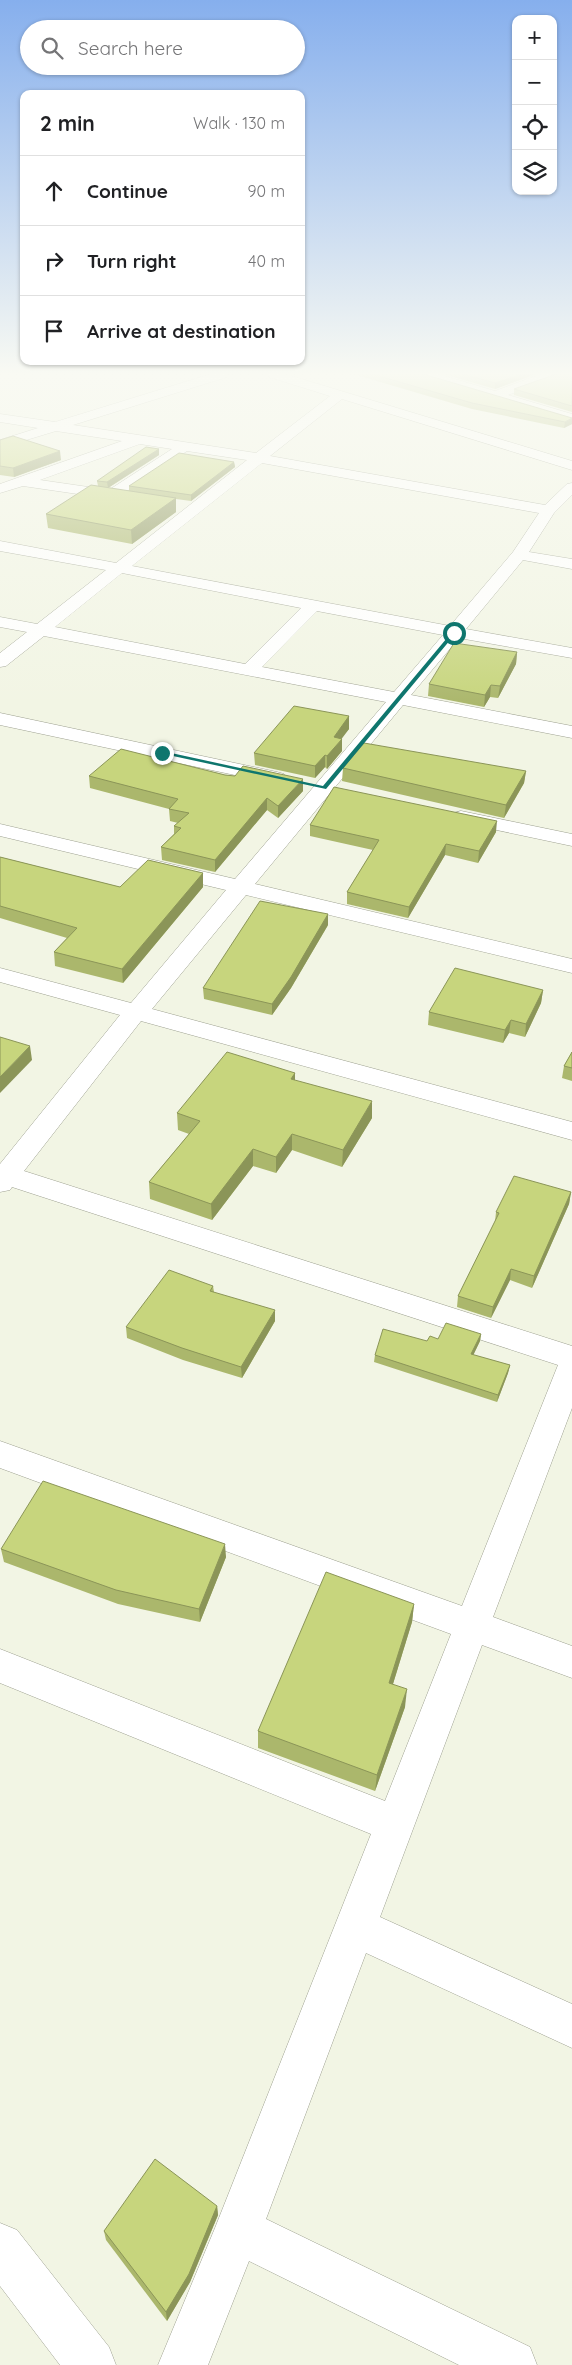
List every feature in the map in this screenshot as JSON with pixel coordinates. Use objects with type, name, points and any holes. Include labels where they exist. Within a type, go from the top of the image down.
[{"type":"street","points":[[0,489],[12,484]]},
{"type":"street","points":[[43,484],[130,498]]},
{"type":"street","points":[[111,495],[127,484]]},
{"type":"street","points":[[0,662],[225,484]]},
{"type":"street","points":[[406,484],[548,510]]},
{"type":"street","points":[[572,487],[548,510],[519,555],[399,698],[317,786],[240,888],[2,1177],[572,1358]]},
{"type":"street","points":[[176,505],[195,508]]},
{"type":"street","points":[[0,546],[454,633],[572,653]]},
{"type":"street","points":[[519,555],[572,564]]},
{"type":"street","points":[[249,670],[313,606]]},
{"type":"street","points":[[0,622],[572,732]]},
{"type":"street","points":[[0,719],[317,786]]},
{"type":"street","points":[[439,812],[572,840]]},
{"type":"street","points":[[0,830],[572,966]]},
{"type":"street","points":[[0,975],[572,1131]]},
{"type":"street","points":[[183,2365],[238,2230],[572,1367]]},
{"type":"street","points":[[0,1454],[572,1662]]},
{"type":"street","points":[[0,1666],[394,1824]]},
{"type":"street","points":[[355,1927],[572,2026]]},
{"type":"street","points":[[238,2230],[512,2365]]},
{"type":"street","points":[[0,2247],[91,2365]]},
{"type":"building","points":[[131,484],[205,484],[191,495],[129,486]]},
{"type":"building","points":[[91,485],[176,498],[131,530],[46,514]]},
{"type":"building","points":[[454,643],[517,652],[500,686],[491,685],[485,695],[429,684]]},
{"type":"building","points":[[294,706],[349,716],[334,737],[342,739],[315,766],[254,753]]},
{"type":"building","points":[[364,743],[526,771],[506,805],[343,768]]},
{"type":"building","points":[[121,749],[225,775],[235,776],[243,766],[303,779],[278,806],[267,798],[215,860],[161,847],[181,828],[174,826],[189,813],[169,809],[178,799],[89,776]]},
{"type":"building","points":[[334,787],[497,821],[479,851],[446,844],[409,907],[347,892],[379,840],[310,825]]},
{"type":"building","points":[[0,857],[120,887],[148,860],[203,873],[122,969],[54,952],[77,928],[0,906]]},
{"type":"building","points":[[260,901],[328,914],[291,977],[272,1004],[203,988]]},
{"type":"building","points":[[455,968],[543,990],[526,1024],[511,1020],[505,1030],[429,1012]]},
{"type":"building","points":[[0,1037],[30,1046],[0,1077]]},
{"type":"building","points":[[227,1052],[295,1073],[291,1079],[372,1101],[343,1150],[292,1134],[276,1157],[253,1149],[211,1204],[149,1182],[200,1121],[177,1113]]},
{"type":"building","points":[[572,1052],[572,1068],[564,1066]]},
{"type":"building","points":[[514,1176],[571,1192],[534,1276],[511,1269],[493,1307],[458,1296],[499,1213],[496,1212]]},
{"type":"building","points":[[169,1270],[213,1286],[210,1291],[275,1310],[241,1367],[126,1327]]},
{"type":"building","points":[[446,1323],[481,1334],[471,1354],[510,1365],[498,1395],[375,1355],[383,1329],[427,1341],[430,1336],[438,1339]]},
{"type":"building","points":[[43,1481],[225,1544],[199,1609],[116,1590],[1,1549]]},
{"type":"building","points":[[326,1572],[414,1604],[389,1683],[407,1689],[377,1775],[258,1731]]},
{"type":"building","points":[[155,2159],[217,2206],[189,2274],[166,2312],[104,2231]]},
{"type":"route","points":[[162,753],[324,788],[454,633]]}]
